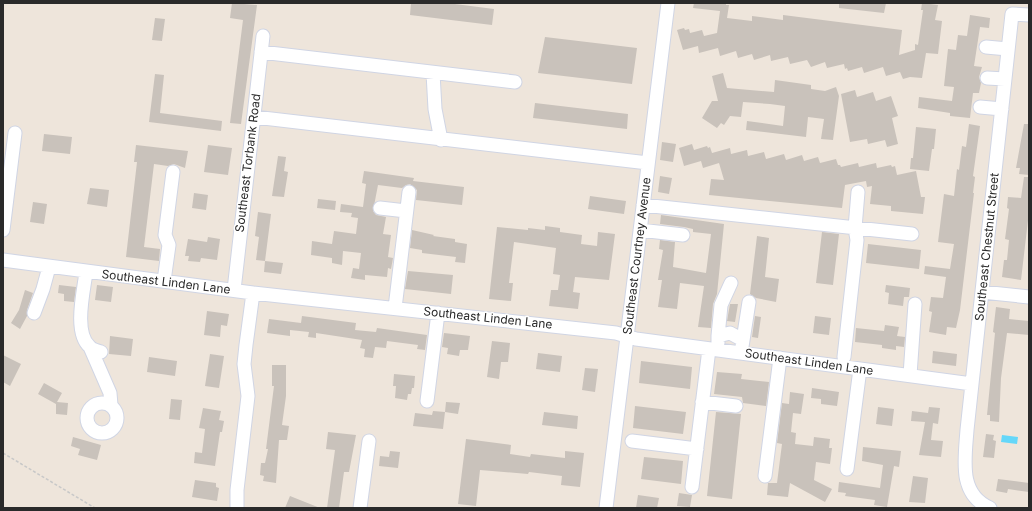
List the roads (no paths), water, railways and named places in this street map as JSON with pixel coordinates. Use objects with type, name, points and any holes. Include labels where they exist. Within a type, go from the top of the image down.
[{"type":"street","name":"Southeast Courtney Avenue","points":[[606,508],[668,3]]},
{"type":"street","name":"Southeast Chestnut Street","points":[[990,508],[975,499],[966,480],[965,458],[1012,14],[1029,15]]},
{"type":"street","name":"Southeast Torbank Road","points":[[234,290],[263,36]]},
{"type":"street","points":[[986,47],[1008,49]]},
{"type":"street","points":[[261,52],[515,82]]},
{"type":"street","points":[[434,73],[436,109],[441,140]]},
{"type":"street","points":[[987,78],[1005,79]]},
{"type":"street","points":[[980,107],[1002,109]]},
{"type":"street","points":[[254,117],[648,163]]},
{"type":"street","points":[[3,230],[15,133]]},
{"type":"street","points":[[164,282],[169,245],[165,235],[173,172]]},
{"type":"street","points":[[394,308],[409,192]]},
{"type":"street","points":[[844,357],[857,240],[855,228],[858,192]]},
{"type":"street","points":[[643,205],[912,234]]},
{"type":"street","points":[[380,208],[406,211]]},
{"type":"street","points":[[640,230],[683,235]]},
{"type":"street","name":"Southeast Linden Lane","points":[[3,260],[253,293],[616,333],[636,339],[713,349],[742,347],[780,358],[972,384]]},
{"type":"street","points":[[34,313],[44,289],[49,266]]},
{"type":"street","points":[[86,272],[81,318],[83,338],[96,350],[110,393],[111,405]]},
{"type":"street","points":[[692,487],[702,402],[713,349],[718,336],[721,305],[731,282]]},
{"type":"street","points":[[982,292],[1029,297]]},
{"type":"street","points":[[237,508],[237,490],[248,396],[244,364],[253,293]]},
{"type":"street","points":[[742,347],[749,302]]},
{"type":"street","points":[[910,376],[915,304]]},
{"type":"street","points":[[428,401],[438,313]]},
{"type":"street","points":[[718,336],[730,333],[742,347]]},
{"type":"street","points":[[765,476],[780,358]]},
{"type":"street","points":[[847,469],[860,369]]},
{"type":"street","points":[[702,402],[736,406]]},
{"type":"street","points":[[360,508],[368,441]]},
{"type":"street","points":[[632,441],[697,449]]},
{"type":"water","points":[[1002,435],[1018,437],[1017,444],[1001,442]]}]
